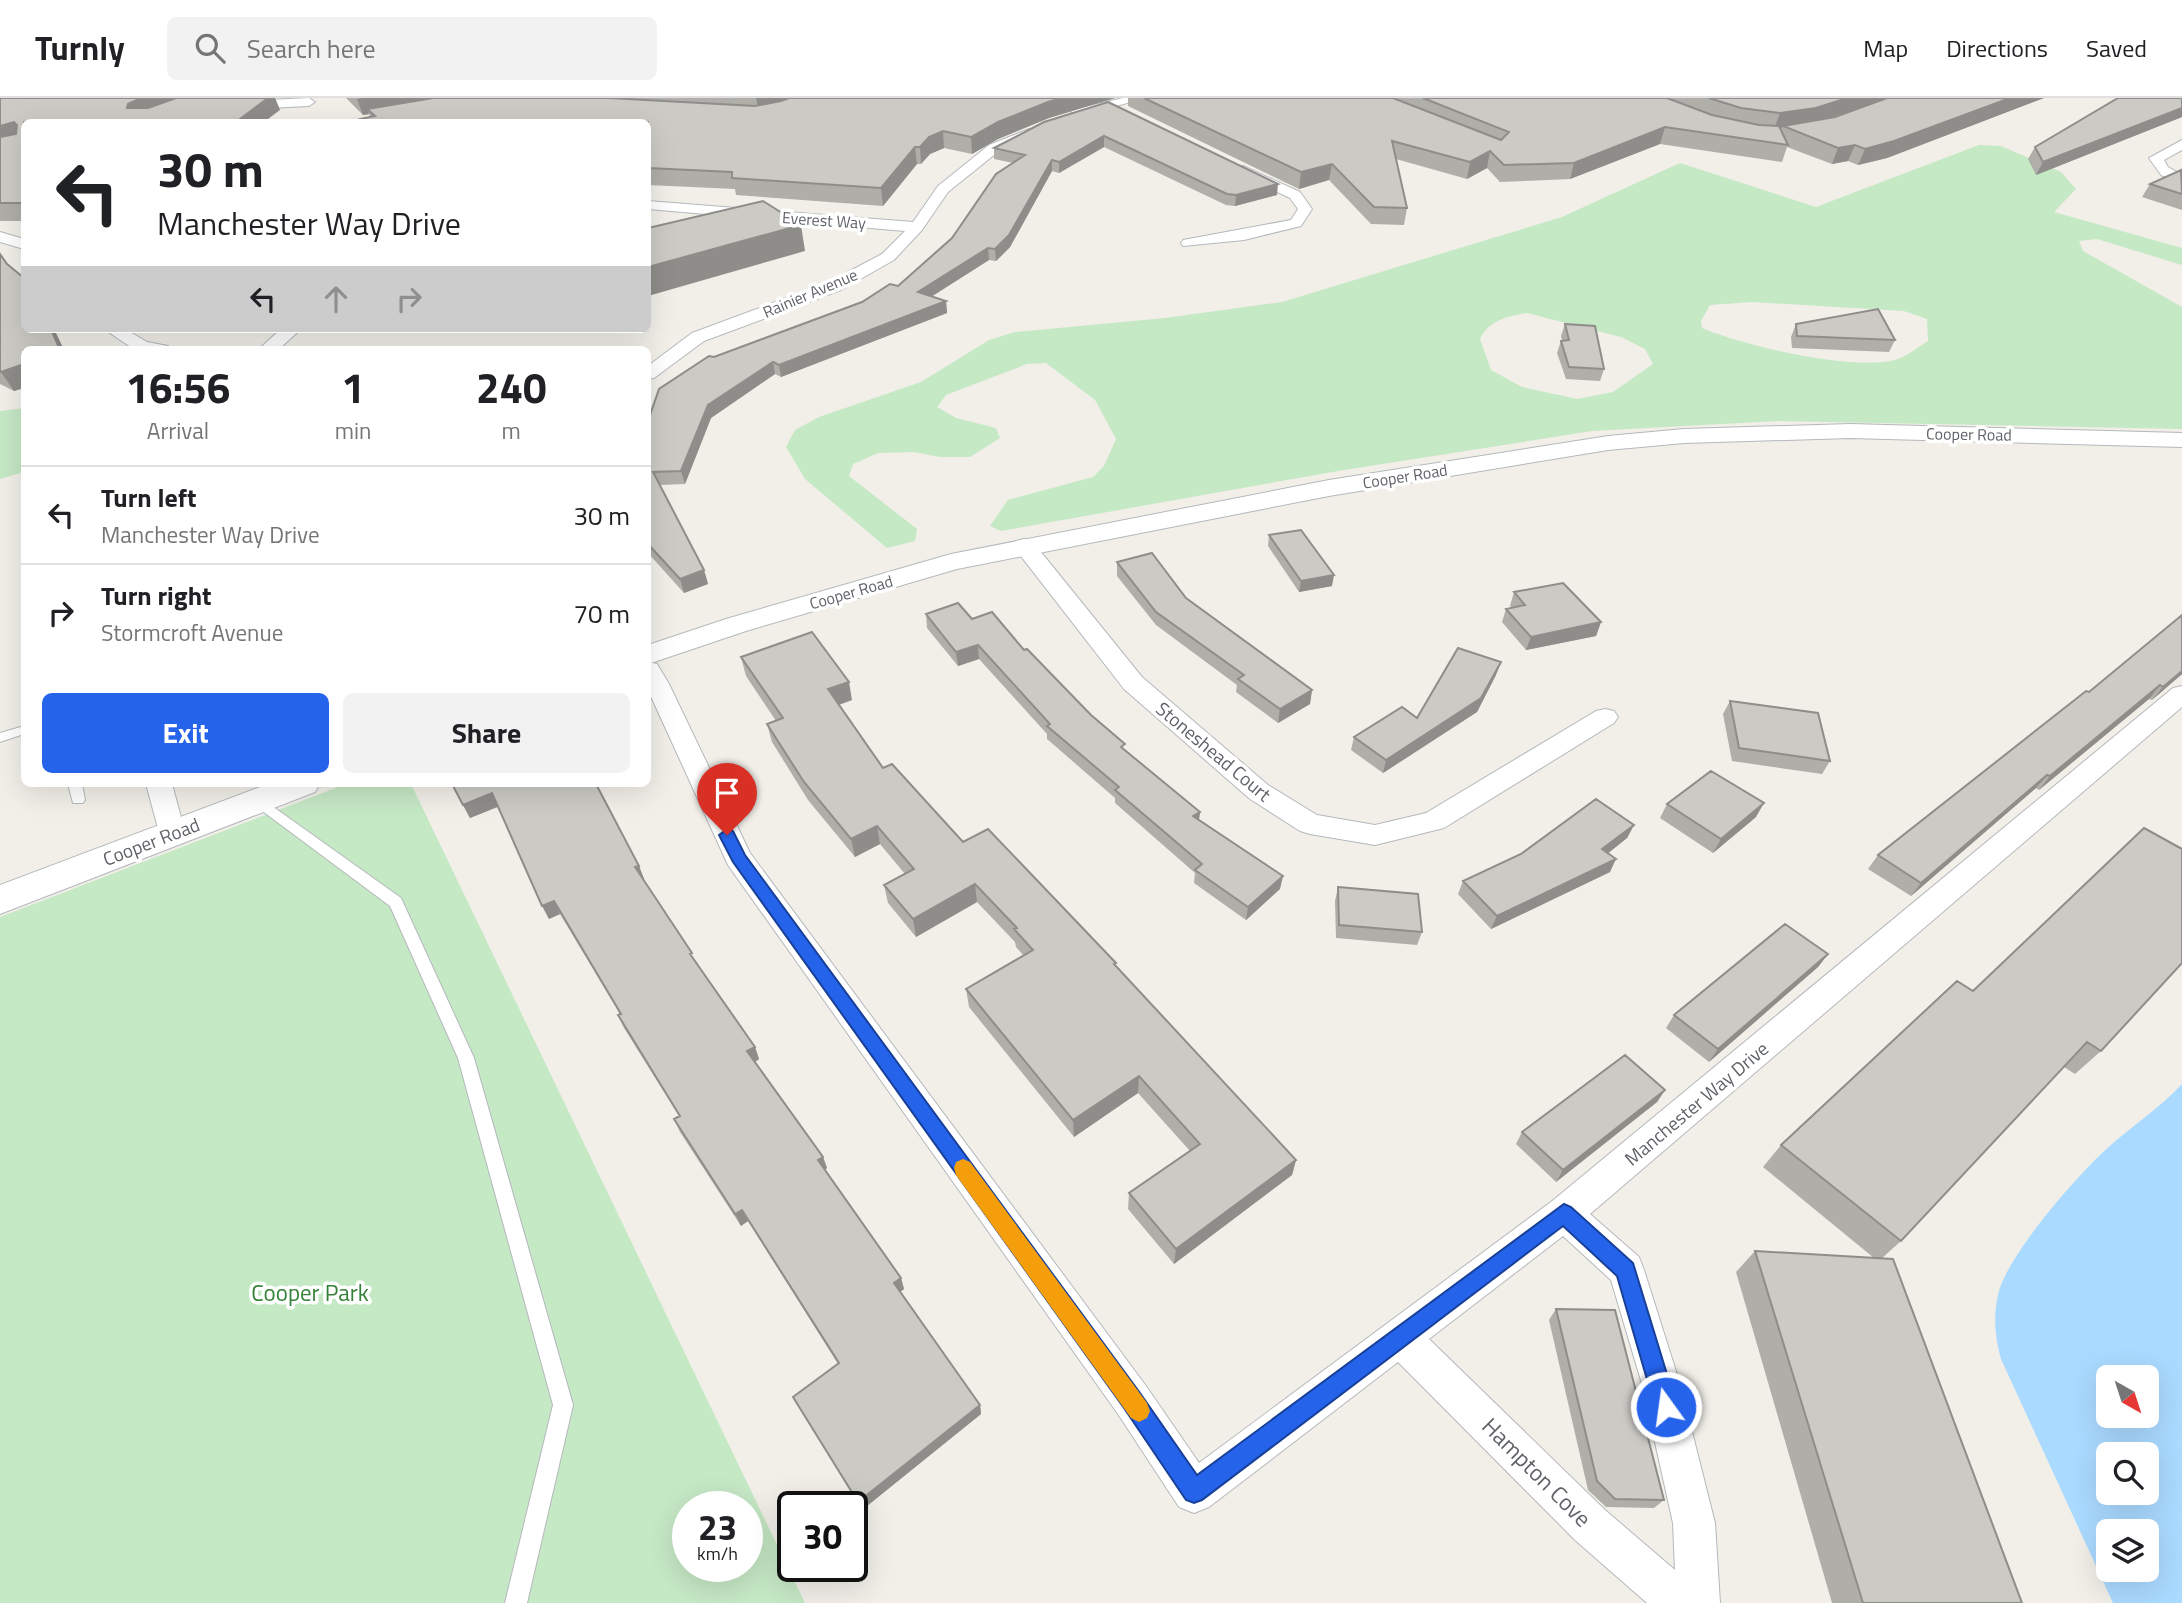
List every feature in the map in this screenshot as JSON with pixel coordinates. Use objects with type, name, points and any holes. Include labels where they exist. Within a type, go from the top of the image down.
[{"type":"street","points":[[183,98],[199,102],[248,105],[311,104]]},
{"type":"street","points":[[1061,119],[1139,98]]},
{"type":"street","points":[[173,111],[199,102]]},
{"type":"street","points":[[1108,105],[1128,115]]},
{"type":"street","name":"Rainier Avenue","points":[[651,372],[698,337],[835,286],[888,257],[917,227],[943,189],[994,148],[1039,129]]},
{"type":"street","points":[[2182,144],[2156,158],[2166,173],[2182,180]]},
{"type":"street","points":[[1189,243],[1244,235],[1296,223],[1305,209],[1295,195],[1235,166]]},
{"type":"street","name":"Everest Way","points":[[651,205],[917,227]]},
{"type":"street","points":[[727,226],[743,213]]},
{"type":"street","points":[[0,237],[21,243]]},
{"type":"street","points":[[119,333],[140,346]]},
{"type":"street","points":[[272,346],[287,333]]},
{"type":"street","name":"Cooper Road","points":[[651,654],[736,625],[938,566],[1024,546],[1329,488],[1608,443],[1684,436],[1850,431],[2182,440]]},
{"type":"street","name":"Stoneshead Court","points":[[1024,546],[1133,683],[1259,792],[1310,824],[1375,835],[1434,821],[1605,717]]},
{"type":"street","name":"Manchester Way Drive","points":[[651,675],[738,858],[1132,1401],[1194,1492],[1564,1214],[2182,694]]},
{"type":"street","points":[[160,787],[171,832]]},
{"type":"street","name":"Cooper Road","points":[[0,900],[171,832],[295,787]]},
{"type":"street","points":[[1564,1214],[1626,1270],[1661,1384],[1694,1523],[1698,1603]]},
{"type":"street","name":"Hampton Cove","points":[[1399,1336],[1590,1525],[1680,1603]]},
{"type":"lane","points":[[0,738],[21,731]]},
{"type":"lane","points":[[76,787],[78,800]]},
{"type":"lane","points":[[258,801],[396,902],[466,1058],[563,1405],[516,1603]]},
{"type":"green space","points":[[1979,145],[2001,146],[2061,172],[2076,189],[2054,212],[2182,248],[2182,265],[2097,239],[2079,241],[2083,251],[2182,307],[2182,429],[1778,421],[1592,431],[1338,471],[1001,531],[990,526],[1008,500],[1093,477],[1104,466],[1116,439],[1095,400],[1046,363],[1027,364],[946,395],[937,407],[956,418],[996,428],[1000,438],[970,457],[940,457],[914,452],[878,453],[853,464],[849,476],[917,529],[915,541],[887,548],[805,479],[786,447],[795,430],[819,417],[921,382],[989,340],[1015,332],[1165,318],[1282,302],[1562,217],[1680,163],[1816,207]],"holes":[[[1752,302],[1904,311],[1927,319],[1928,341],[1895,360],[1876,363],[1852,362],[1770,349],[1702,328],[1701,321],[1710,305]],[[1527,313],[1621,337],[1645,349],[1653,364],[1613,392],[1577,399],[1522,387],[1491,370],[1480,339],[1494,323]]]},
{"type":"green space","points":[[21,408],[21,473],[0,479],[0,411]]},
{"type":"green space","name":"Cooper Park","points":[[338,787],[412,787],[751,1491],[672,1491],[672,1582],[763,1582],[763,1516],[777,1545],[777,1582],[795,1582],[805,1603],[0,1603],[0,917]]},
{"type":"water","points":[[2182,1084],[2182,1603],[2113,1603],[2103,1582],[2159,1582],[2159,1519],[2096,1519],[2096,1566],[2001,1359],[1995,1327],[1996,1303],[2013,1261],[2058,1201],[2101,1154]]},
{"type":"building","points":[[0,98],[141,98],[128,104],[127,108],[148,108],[176,98],[268,98],[240,119],[21,119],[21,203],[0,203],[0,137],[16,134],[17,125],[14,122],[0,126]]},
{"type":"building","points":[[433,98],[609,98],[755,106],[789,98],[1061,98],[998,122],[971,137],[943,131],[929,137],[920,147],[915,147],[881,188],[732,178],[732,172],[651,168],[651,119],[360,119],[375,116],[367,109]]},
{"type":"building","points":[[1144,98],[1393,98],[1501,140],[1509,132],[1423,98],[1667,98],[1712,115],[1759,125],[1779,126],[1788,145],[1665,127],[1574,163],[1504,165],[1490,151],[1470,162],[1392,141],[1407,208],[1374,207],[1332,164],[1301,172]]},
{"type":"building","points":[[1709,98],[1847,98],[1816,108],[1780,113],[1741,108]]},
{"type":"building","points":[[1887,98],[2010,98],[1865,149],[1855,145],[1838,148],[1783,126],[1835,117]]},
{"type":"building","points":[[2118,98],[2182,98],[2182,108],[2043,162],[2035,147]]},
{"type":"building","points":[[1108,102],[1278,184],[1236,195],[1227,194],[1104,136],[1059,162],[1052,160],[1009,235],[995,249],[988,248],[918,292],[946,301],[779,365],[773,362],[708,405],[681,471],[653,472],[704,570],[680,579],[651,547],[651,412],[659,389],[709,356],[714,357],[862,302],[890,284],[898,286],[952,238],[996,174],[1025,155],[994,148],[1044,122]]},
{"type":"building","points":[[2181,170],[2182,194],[2150,184]]},
{"type":"building","points":[[763,201],[801,225],[651,266],[651,227]]},
{"type":"building","points":[[0,254],[21,276],[21,333],[53,333],[58,346],[21,346],[21,365],[0,371]]},
{"type":"building","points":[[1878,309],[1895,340],[1797,336],[1796,324]]},
{"type":"building","points":[[1565,324],[1595,326],[1604,369],[1569,367],[1561,341],[1569,340]]},
{"type":"building","points":[[1301,530],[1334,575],[1301,581],[1269,535]]},
{"type":"building","points":[[1152,553],[1186,598],[1312,690],[1280,709],[1238,679],[1244,675],[1156,612],[1117,562]]},
{"type":"building","points":[[1563,583],[1601,622],[1531,637],[1506,609],[1525,605],[1514,592]]},
{"type":"building","points":[[958,603],[972,619],[992,612],[1024,650],[1027,649],[1091,715],[1125,744],[1121,747],[1200,812],[1193,816],[1283,876],[1248,907],[1195,870],[1202,864],[1115,790],[1119,787],[1047,726],[1050,724],[978,645],[956,652],[926,614]]},
{"type":"building","points":[[2182,615],[2182,671],[2163,687],[2160,685],[2050,776],[2047,775],[1921,883],[1878,855],[2086,691],[2089,692]]},
{"type":"building","points":[[812,632],[849,682],[828,689],[883,768],[892,764],[963,842],[988,829],[1116,963],[1114,964],[1296,1160],[1176,1249],[1129,1193],[1200,1144],[1139,1076],[1073,1120],[966,989],[1033,950],[1014,929],[1017,928],[975,884],[913,919],[884,885],[914,869],[877,826],[851,839],[804,782],[767,724],[783,718],[741,657]]},
{"type":"building","points":[[1458,648],[1501,662],[1481,698],[1386,760],[1354,737],[1402,707],[1417,718]]},
{"type":"building","points":[[1730,701],[1818,713],[1830,761],[1739,748]]},
{"type":"building","points":[[1711,771],[1764,803],[1721,839],[1667,804]]},
{"type":"building","points":[[454,787],[598,787],[639,866],[635,867],[692,953],[690,954],[755,1047],[747,1051],[823,1157],[818,1160],[901,1278],[894,1283],[980,1405],[868,1494],[868,1491],[851,1491],[793,1397],[839,1363],[742,1210],[735,1214],[674,1119],[680,1116],[618,1015],[621,1014],[554,901],[542,906],[492,793],[463,805]]},
{"type":"building","points":[[1596,799],[1634,825],[1602,849],[1616,859],[1497,916],[1463,881],[1521,854]]},
{"type":"building","points":[[2144,828],[2182,849],[2182,963],[2101,1051],[2087,1042],[1901,1241],[1781,1145],[1957,981],[1973,991]]},
{"type":"building","points":[[1338,887],[1418,894],[1422,932],[1339,925]]},
{"type":"building","points":[[1785,924],[1828,954],[1718,1049],[1674,1015]]},
{"type":"building","points":[[1625,1055],[1665,1090],[1563,1170],[1522,1132]]},
{"type":"building","points":[[1755,1251],[1893,1259],[2022,1603],[1863,1603]]},
{"type":"building","points":[[1556,1309],[1615,1310],[1664,1500],[1615,1499],[1597,1481]]},
{"type":"slow traffic","points":[[963,1168],[1139,1411]]},
{"type":"route","points":[[727,835],[738,858],[1132,1401],[1194,1492],[1564,1214],[1626,1270],[1666,1407]]}]
